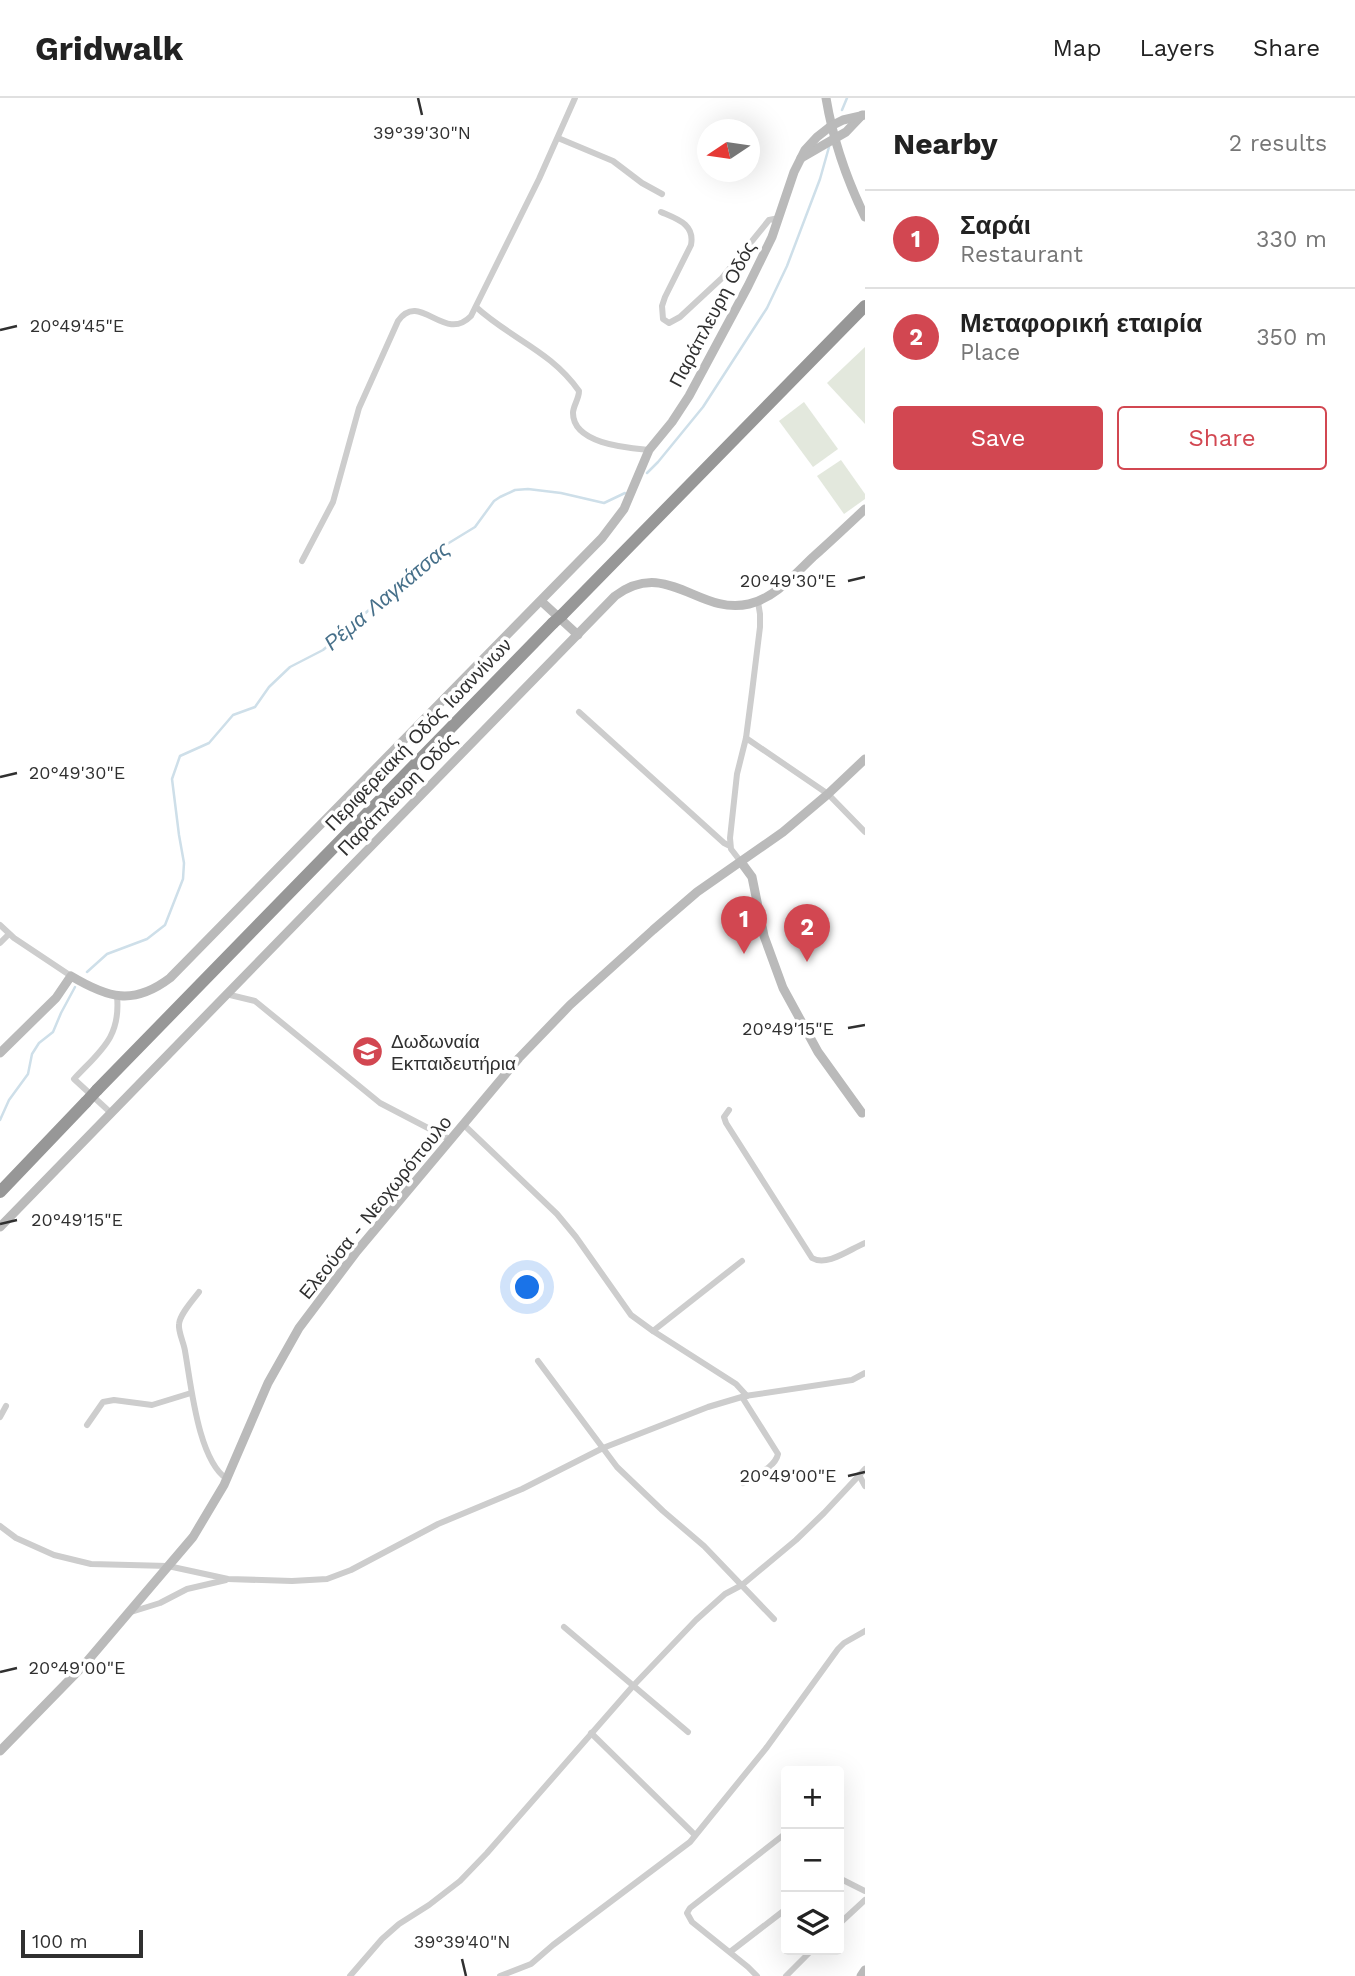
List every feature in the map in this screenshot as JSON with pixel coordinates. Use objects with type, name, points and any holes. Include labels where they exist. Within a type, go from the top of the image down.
[{"type":"highway","name":"Περιφερειακή Οδός Ιωαννίνων","points":[[0,1192],[865,306]]},
{"type":"street","points":[[302,561],[333,502],[359,408],[400,317],[415,310],[449,324],[457,325],[466,321],[476,307],[575,98]]},
{"type":"street","points":[[826,98],[844,172],[865,216]]},
{"type":"street","name":"Παράπλευρη Οδός","points":[[117,996],[149,992],[177,972],[610,529],[629,498],[649,450],[689,396],[758,269],[800,159],[811,142],[831,126],[863,115]]},
{"type":"street","name":"Παράπλευρη Οδός","points":[[800,159],[834,139],[863,115]]},
{"type":"street","points":[[558,138],[613,161],[662,194]]},
{"type":"street","points":[[662,212],[685,224],[692,238],[663,302],[663,319],[668,323],[684,314],[727,272],[769,220],[779,218]]},
{"type":"street","points":[[476,307],[560,368],[579,391],[573,415],[583,431],[614,446],[649,450]]},
{"type":"street","points":[[730,846],[737,775],[746,738],[760,627],[758,602],[782,586],[865,509]]},
{"type":"street","name":"Παράπλευρη Οδός","points":[[0,1227],[615,596],[628,587],[653,582],[668,584],[729,605],[741,606],[758,602]]},
{"type":"street","points":[[541,601],[578,635]]},
{"type":"street","points":[[579,712],[662,789],[730,846],[752,877],[764,936],[783,988],[818,1052],[864,1116]]},
{"type":"street","points":[[746,738],[828,794],[865,832]]},
{"type":"street","name":"Ελεούσα - Νεοχωρόπουλο","points":[[0,1751],[72,1677],[193,1537],[213,1507],[268,1383],[299,1328],[357,1251],[534,1041],[570,1005],[684,903],[766,845],[828,794],[865,759]]},
{"type":"street","points":[[0,925],[71,976],[97,990],[117,996],[118,1019],[112,1036],[74,1079],[111,1113]]},
{"type":"street","points":[[0,943],[9,934]]},
{"type":"street","points":[[0,1053],[56,998],[71,976]]},
{"type":"street","points":[[226,995],[255,1002],[380,1103],[451,1140]]},
{"type":"street","points":[[729,1110],[724,1117],[726,1123],[812,1258],[824,1261],[865,1243]]},
{"type":"street","points":[[464,1125],[557,1214],[631,1315],[736,1384],[778,1454],[772,1465],[743,1483]]},
{"type":"street","points":[[653,1331],[742,1261]]},
{"type":"street","points":[[199,1292],[179,1324],[195,1414],[212,1462],[218,1472],[227,1479]]},
{"type":"street","points":[[538,1361],[624,1474],[704,1546],[774,1619]]},
{"type":"street","points":[[0,1526],[16,1538],[54,1555],[91,1564],[169,1566],[228,1579],[307,1581],[341,1575],[438,1524],[522,1489],[603,1448],[708,1407],[744,1396],[852,1380],[865,1373]]},
{"type":"street","points":[[87,1425],[101,1403],[106,1401],[152,1405],[191,1392]]},
{"type":"street","points":[[0,1417],[6,1406]]},
{"type":"street","points":[[350,1976],[399,1924],[460,1881],[633,1686],[696,1620],[725,1594],[742,1585],[796,1540],[865,1469]]},
{"type":"street","points":[[859,1475],[865,1486]]},
{"type":"street","points":[[129,1613],[160,1603],[187,1589],[228,1579]]},
{"type":"street","points":[[564,1627],[688,1732]]},
{"type":"street","points":[[500,1976],[536,1961],[553,1945],[687,1844],[783,1726],[838,1649],[865,1631]]},
{"type":"street","points":[[591,1733],[695,1835]]},
{"type":"street","points":[[757,1976],[688,1919],[687,1912],[781,1837]]},
{"type":"street","points":[[844,1880],[865,1891]]},
{"type":"street","points":[[844,1919],[865,1900]]},
{"type":"street","points":[[730,1952],[781,1913]]},
{"type":"street","points":[[786,1976],[806,1955]]},
{"type":"street","points":[[862,1976],[865,1970]]},
{"type":"shaded area","points":[[865,347],[865,424],[827,383]]},
{"type":"shaded area","points":[[804,402],[838,449],[813,467],[779,421]]},
{"type":"shaded area","points":[[841,460],[865,494],[865,499],[844,514],[817,476]]},
{"type":"waterway","name":"Ρέμα Λαγκάτσας","points":[[842,110],[847,98]]},
{"type":"waterway","name":"Ρέμα Λαγκάτσας","points":[[647,473],[703,407],[767,308],[787,266],[820,179],[829,147]]},
{"type":"waterway","name":"Ρέμα Λαγκάτσας","points":[[87,972],[107,954],[147,939],[165,925],[183,879],[184,863],[172,779],[180,756],[209,743],[233,715],[255,707],[269,687],[290,667],[323,650],[439,549],[475,527],[500,497],[515,490],[528,489],[604,503],[625,493]]},
{"type":"waterway","name":"Ρέμα Λαγκάτσας","points":[[0,1120],[9,1100],[28,1074],[32,1054],[39,1043],[53,1032],[75,987]]},
{"type":"place","name":"Σαράι","points":[[744,954]]},
{"type":"place","name":"Μεταφορική εταιρία","points":[[807,962]]},
{"type":"place","name":"Δωδωναία Εκπαιδευτήρια","points":[[368,1052]]}]
